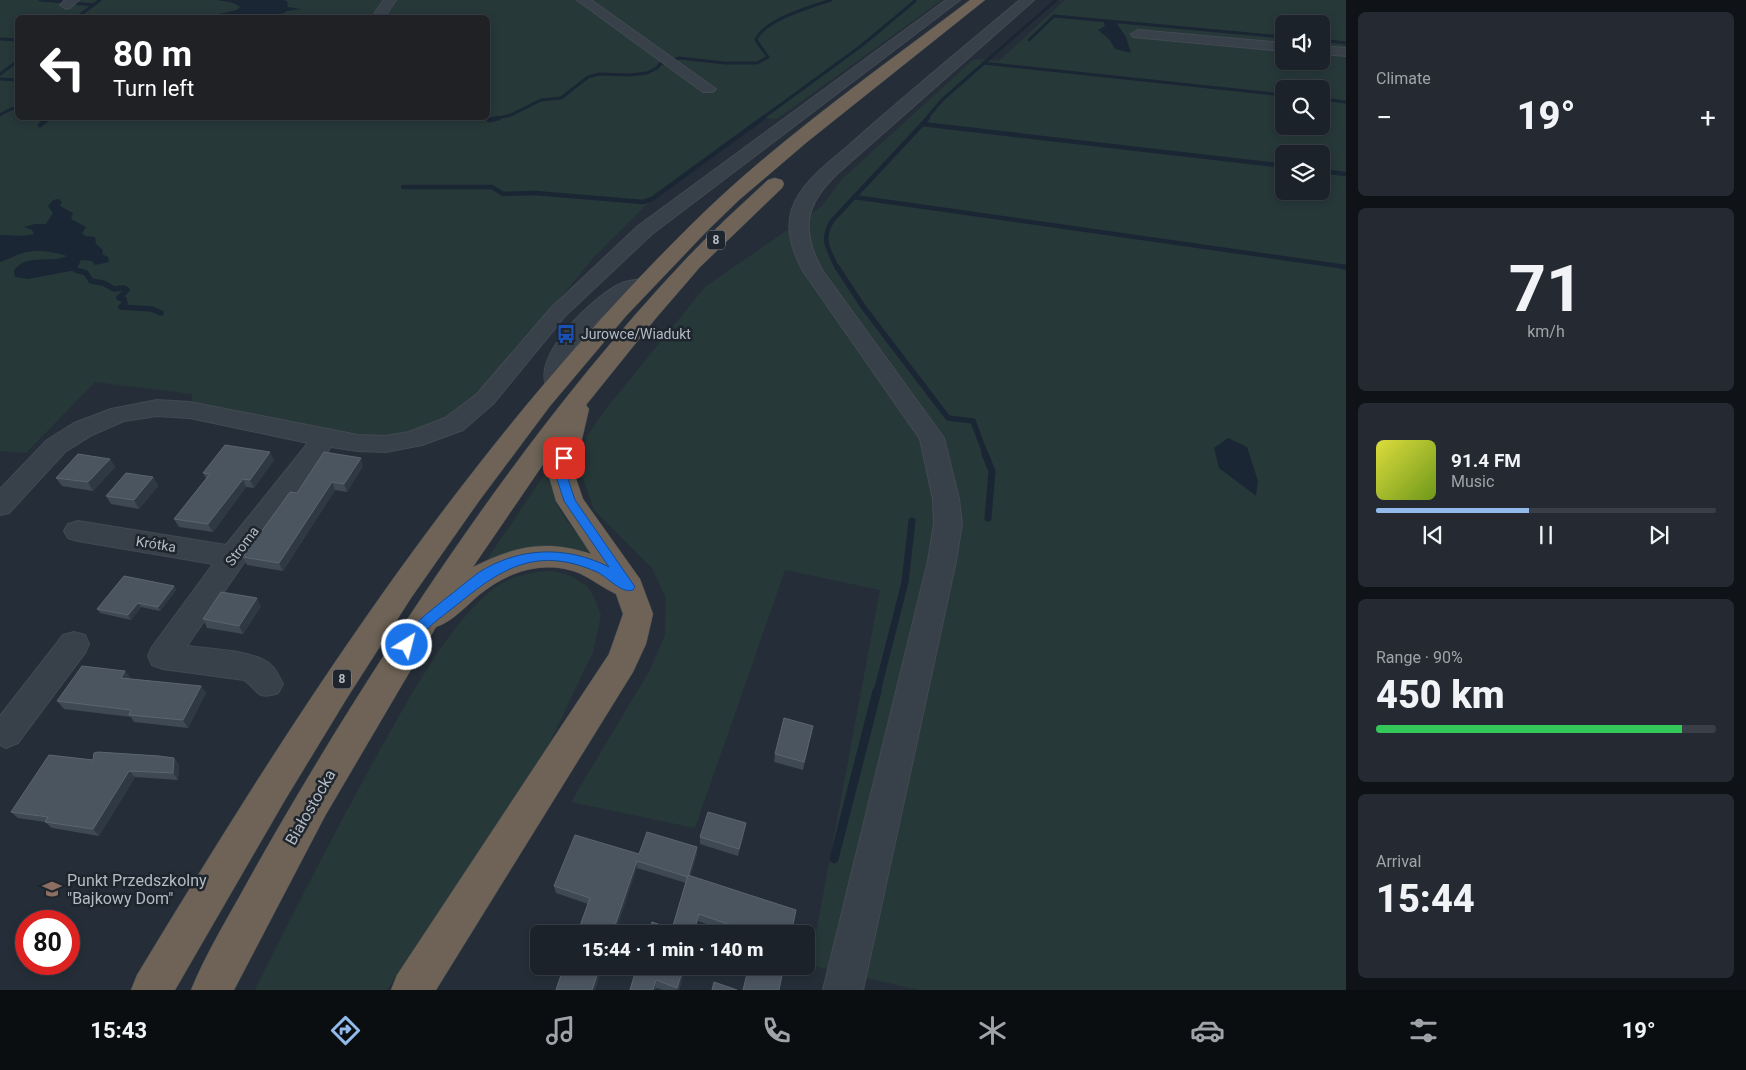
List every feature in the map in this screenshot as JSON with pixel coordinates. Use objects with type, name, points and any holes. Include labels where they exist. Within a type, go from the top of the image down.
[{"type":"highway","name":"8","points":[[932,54],[984,3]]},
{"type":"highway","name":"8","points":[[417,629],[502,501],[568,390],[644,284],[702,225],[772,162],[984,3]]},
{"type":"highway","name":"8","points":[[152,990],[258,810],[380,621],[479,482],[568,390],[625,340],[695,262],[788,172],[871,103]]},
{"type":"highway","points":[[412,990],[622,662],[630,644],[638,614],[629,587],[570,501],[561,473],[568,390]]},
{"type":"highway","points":[[417,629],[482,577],[505,565],[536,555],[571,558],[602,569],[629,587]]},
{"type":"highway","name":"Białostocka","points":[[212,990],[299,825],[417,629]]},
{"type":"street","points":[[379,15],[390,0]]},
{"type":"street","points":[[583,0],[708,89]]},
{"type":"street","points":[[0,506],[56,446],[83,429],[119,414],[157,408],[190,410],[325,438],[358,443],[386,444],[413,440],[454,424],[485,399],[558,312],[645,230],[954,0]]},
{"type":"street","points":[[843,990],[942,562],[948,524],[946,499],[932,438],[813,271],[802,250],[799,222],[802,209],[817,185],[886,120],[1028,0]]},
{"type":"street","points":[[1138,34],[1275,45]]},
{"type":"street","points":[[1330,51],[1346,52]]},
{"type":"street","name":"Stroma","points":[[267,684],[260,674],[251,668],[163,656],[233,556],[325,438]]},
{"type":"street","name":"Krótka","points":[[78,531],[233,556]]},
{"type":"street","points":[[6,734],[74,644]]},
{"type":"shaded area","points":[[0,0],[942,0],[777,119],[764,118],[652,199],[593,258],[480,396],[450,420],[391,437],[352,436],[192,405],[192,394],[95,382],[26,453],[0,451]]},
{"type":"shaded area","points":[[1065,0],[1346,0],[1346,990],[919,990],[815,966],[815,938],[880,590],[785,570],[695,828],[571,802],[650,670],[665,635],[666,599],[652,568],[594,510],[581,472],[587,436],[609,405],[705,287],[822,206],[842,179],[974,59],[999,61]],"holes":[[[1115,22],[1126,37],[1111,44],[1110,40],[1099,30]]]},
{"type":"shaded area","points":[[549,468],[553,492],[561,512],[597,555],[567,548],[541,547],[486,561]]},
{"type":"shaded area","points":[[552,571],[571,576],[587,586],[594,597],[601,615],[593,652],[550,742],[387,990],[255,990],[318,865],[368,772],[432,661],[461,621],[492,590],[505,581],[520,576]]},
{"type":"water","points":[[217,0],[282,0],[287,1],[288,7],[301,9],[287,11],[280,15],[215,15],[237,10],[240,7],[234,3]]},
{"type":"water","points":[[1103,21],[1115,21],[1126,37],[1131,53],[1115,49],[1110,40],[1098,30],[1105,26]]},
{"type":"water","points":[[59,199],[62,202],[60,206],[73,213],[71,219],[86,227],[82,233],[85,236],[95,237],[96,244],[103,250],[102,254],[108,257],[109,262],[95,265],[92,261],[81,260],[76,270],[28,279],[15,277],[14,270],[26,262],[67,256],[51,252],[34,251],[0,262],[0,235],[21,236],[34,234],[32,230],[24,227],[46,224],[53,213],[48,206],[53,200]]},
{"type":"water","points":[[1228,438],[1247,447],[1258,481],[1256,496],[1219,468],[1214,448]]},
{"type":"building","points":[[225,445],[270,452],[250,480],[243,479],[208,524],[174,519],[210,474],[203,473]]},
{"type":"building","points":[[324,452],[361,458],[344,484],[332,482],[279,563],[243,557],[290,492],[297,493]]},
{"type":"building","points":[[78,454],[110,459],[88,482],[56,478]]},
{"type":"building","points":[[126,473],[153,477],[134,500],[106,496]]},
{"type":"building","points":[[124,576],[174,586],[158,607],[138,603],[128,615],[97,609]]},
{"type":"building","points":[[221,592],[257,598],[239,626],[203,619]]},
{"type":"building","points":[[82,666],[125,671],[121,678],[201,686],[183,720],[129,715],[131,710],[57,701]]},
{"type":"building","points":[[784,718],[813,726],[804,762],[775,754]]},
{"type":"building","points":[[94,753],[174,758],[173,773],[129,771],[93,829],[45,822],[48,817],[11,812],[49,755],[93,760]]},
{"type":"building","points":[[708,812],[746,823],[739,849],[700,837]]},
{"type":"building","points":[[647,832],[697,847],[688,877],[637,861],[615,925],[580,925],[590,898],[554,886],[575,835],[639,854]]},
{"type":"building","points":[[688,875],[796,910],[793,925],[730,925],[699,914],[696,925],[673,925]]},
{"type":"building","points":[[561,975],[597,975],[592,990],[556,990]]},
{"type":"building","points":[[634,975],[681,975],[677,988],[656,980],[653,990],[630,990]]},
{"type":"building","points":[[747,975],[782,975],[779,990],[743,990]]},
{"type":"building","points":[[714,982],[737,990],[712,990]]},
{"type":"waterway","points":[[40,0],[66,2]]},
{"type":"waterway","points":[[80,15],[100,0]]},
{"type":"waterway","points":[[494,119],[511,115],[541,100],[561,98],[588,77],[599,74],[630,75],[647,73],[657,68],[660,64],[679,58],[725,63],[757,63],[768,57],[756,40],[760,33],[789,15],[831,0]]},
{"type":"waterway","points":[[984,63],[1056,0]]},
{"type":"waterway","points":[[761,119],[861,46],[915,1]]},
{"type":"waterway","points":[[73,3],[93,5]]},
{"type":"waterway","points":[[1029,40],[1054,16],[1275,36]]},
{"type":"waterway","points":[[0,39],[15,40]]},
{"type":"waterway","points":[[1330,41],[1346,43]]},
{"type":"waterway","points":[[0,74],[15,63]]},
{"type":"waterway","points":[[926,119],[942,100],[984,63]]},
{"type":"waterway","points":[[984,63],[1275,94]]},
{"type":"waterway","points":[[0,79],[15,80]]},
{"type":"waterway","points":[[1330,100],[1346,102]]},
{"type":"waterway","points":[[0,115],[15,108]]},
{"type":"waterway","points":[[494,119],[499,118]]},
{"type":"waterway","points":[[403,187],[492,187],[503,194],[535,193],[643,202],[652,199],[763,118]]},
{"type":"waterway","points":[[922,124],[928,118]]},
{"type":"waterway","points":[[490,120],[494,119]]},
{"type":"waterway","points":[[40,125],[46,120]]},
{"type":"waterway","points":[[854,197],[922,124]]},
{"type":"waterway","points":[[922,124],[1275,165]]},
{"type":"waterway","points":[[1330,172],[1346,174]]},
{"type":"waterway","points":[[837,268],[827,245],[828,228],[854,197]]},
{"type":"waterway","points":[[854,197],[1346,267],[1344,267]]},
{"type":"waterway","points":[[837,267],[864,308],[948,418],[973,421],[986,456]]},
{"type":"waterway","points":[[76,270],[86,273],[91,281],[103,283],[114,289],[124,288],[127,290],[119,298],[124,299],[125,303],[121,307],[152,309],[161,313]]},
{"type":"waterway","points":[[985,454],[992,471],[988,518]]},
{"type":"waterway","points":[[877,692],[905,582],[912,521]]},
{"type":"waterway","points":[[834,859],[877,691]]},
{"type":"place","name":"Jurowce/Wiadukt","points":[[566,334]]},
{"type":"place","name":"Punkt Przedszkolny \"Bajkowy Dom\"","points":[[52,889]]},
{"type":"route","points":[[407,645],[417,629],[482,577],[505,565],[536,555],[571,558],[602,569],[629,587],[610,557],[590,533],[570,501],[561,473],[564,458]]}]
